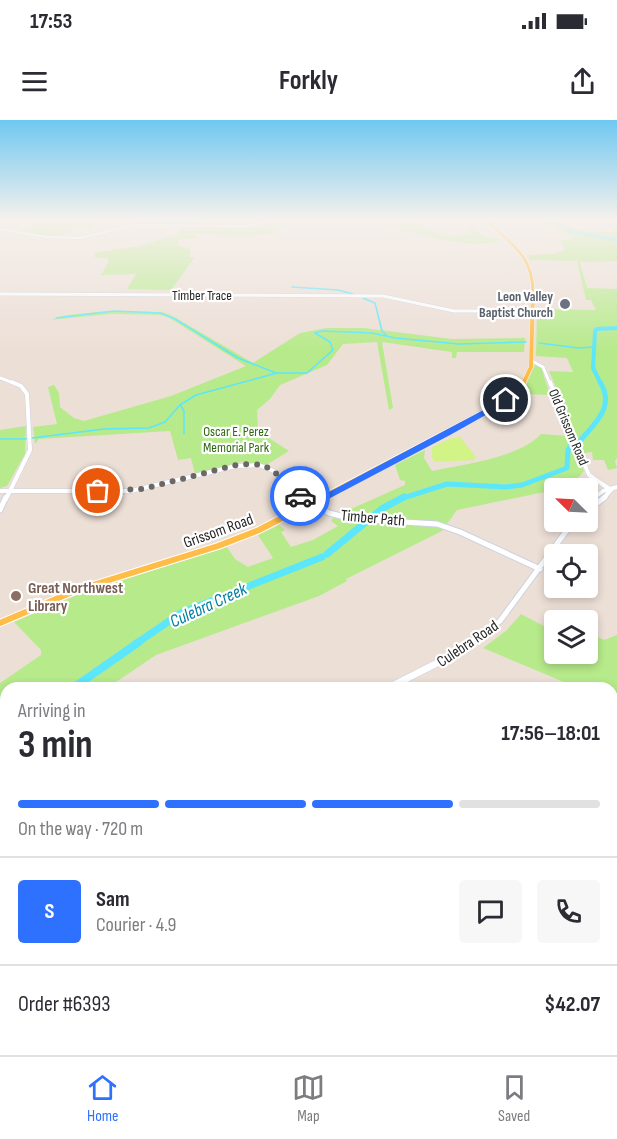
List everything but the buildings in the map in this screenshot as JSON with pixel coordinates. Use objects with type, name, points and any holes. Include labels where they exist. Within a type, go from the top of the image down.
[{"type":"main road","name":"Grissom Road","points":[[0,623],[77,590],[237,539],[312,505],[501,404],[523,384],[532,361],[533,281],[529,264]]},
{"type":"street","name":"Timber Trace","points":[[0,294],[379,296],[403,298],[454,311],[532,312]]},
{"type":"street","name":"Old Grissom Road","points":[[532,361],[543,367],[590,476],[611,490]]},
{"type":"street","points":[[0,378],[18,385],[26,392],[29,431],[29,457],[0,510]]},
{"type":"street","name":"Timber Path","points":[[0,491],[131,491],[236,465],[251,464],[267,467],[276,472],[292,490],[312,505],[337,515],[366,520],[413,521],[449,528],[540,569]]},
{"type":"street","points":[[598,495],[617,487]]},
{"type":"street","points":[[598,502],[611,490]]},
{"type":"street","name":"Culebra Road","points":[[400,682],[447,658],[491,629],[508,612],[566,532]]},
{"type":"green space","points":[[107,264],[190,264],[171,290],[127,289],[136,274],[101,275]]},
{"type":"green space","points":[[578,264],[580,264],[587,288],[617,289],[617,458],[615,461],[617,468],[608,470],[604,460],[593,460],[592,452],[584,453],[549,371],[573,372],[567,358],[536,356],[537,309],[596,310],[591,300],[586,300]]},
{"type":"green space","name":"Oscar E. Perez Memorial Park","points":[[108,311],[162,312],[171,315],[253,363],[300,333],[326,328],[364,328],[452,339],[525,338],[524,352],[457,352],[456,358],[452,358],[452,352],[382,342],[393,408],[389,410],[377,342],[343,344],[327,365],[280,385],[270,399],[257,410],[258,431],[289,451],[266,465],[241,462],[195,474],[191,458],[178,460],[170,431],[39,439],[35,444],[33,427],[57,424],[48,387],[54,385],[59,393],[60,407],[74,418],[84,421],[171,396],[246,366],[168,317],[160,315],[111,314],[50,320],[67,315]]},
{"type":"green space","points":[[535,365],[541,367],[550,395],[524,394]]},
{"type":"green space","points":[[26,426],[25,454],[7,486],[0,488],[0,430]]},
{"type":"green space","points":[[541,434],[568,436],[584,471],[576,478],[544,478],[544,492],[457,510],[442,531],[346,579],[347,581],[319,596],[156,655],[116,682],[1,682],[41,655],[41,650],[14,622],[82,593],[227,547],[235,559],[248,567],[273,558],[258,535],[279,525],[285,530],[281,532],[291,547],[313,540],[338,526],[331,521],[333,518],[359,523],[411,524],[414,519],[366,518],[345,515],[344,512],[405,485],[405,481],[400,480],[395,465],[425,450],[424,458],[432,471],[475,463],[519,449]]},
{"type":"green space","points":[[460,437],[476,457],[474,460],[435,462],[432,458],[432,447]]},
{"type":"green space","points":[[96,466],[110,467],[103,481],[77,486],[73,480]]},
{"type":"green space","points":[[521,614],[544,626],[544,664],[598,664],[598,637],[604,640],[617,635],[617,682],[564,682],[483,648],[507,630]]},
{"type":"waterway","points":[[292,287],[338,290],[353,294]]},
{"type":"waterway","points":[[363,298],[375,303],[382,331],[386,335]]},
{"type":"waterway","points":[[56,318],[114,311],[160,313],[175,319],[238,358],[276,373]]},
{"type":"waterway","name":"Culebra Creek","points":[[600,382],[593,368],[595,332],[596,329],[617,328]]},
{"type":"waterway","points":[[0,439],[24,439],[104,429],[149,428],[165,422],[180,405],[196,395],[277,373],[307,373],[333,350],[330,342],[315,333],[322,331],[372,333],[395,338],[459,344],[526,342]]},
{"type":"waterway","points":[[539,343],[578,348],[593,347]]},
{"type":"waterway","name":"Culebra Creek","points":[[579,442],[596,422],[604,407],[606,399],[600,382]]},
{"type":"waterway","points":[[181,406],[184,411],[184,434]]},
{"type":"waterway","name":"Culebra Creek","points":[[400,499],[447,484],[506,487],[522,485],[567,468],[568,450],[572,444]]},
{"type":"waterway","name":"Culebra Creek","points":[[327,554],[383,508],[400,499]]},
{"type":"waterway","name":"Culebra Creek","points":[[137,643],[181,613],[322,557]]},
{"type":"waterway","name":"Culebra Creek","points":[[82,682],[139,642]]},
{"type":"way so far","points":[[98,491],[143,489],[236,465],[251,464],[267,467],[276,472],[300,496]]},
{"type":"place","name":"Leon Valley Baptist Church","points":[[565,304]]},
{"type":"place","name":"Great Northwest Library","points":[[16,596]]},
{"type":"route","points":[[300,496],[312,505],[447,434],[506,400]]}]
